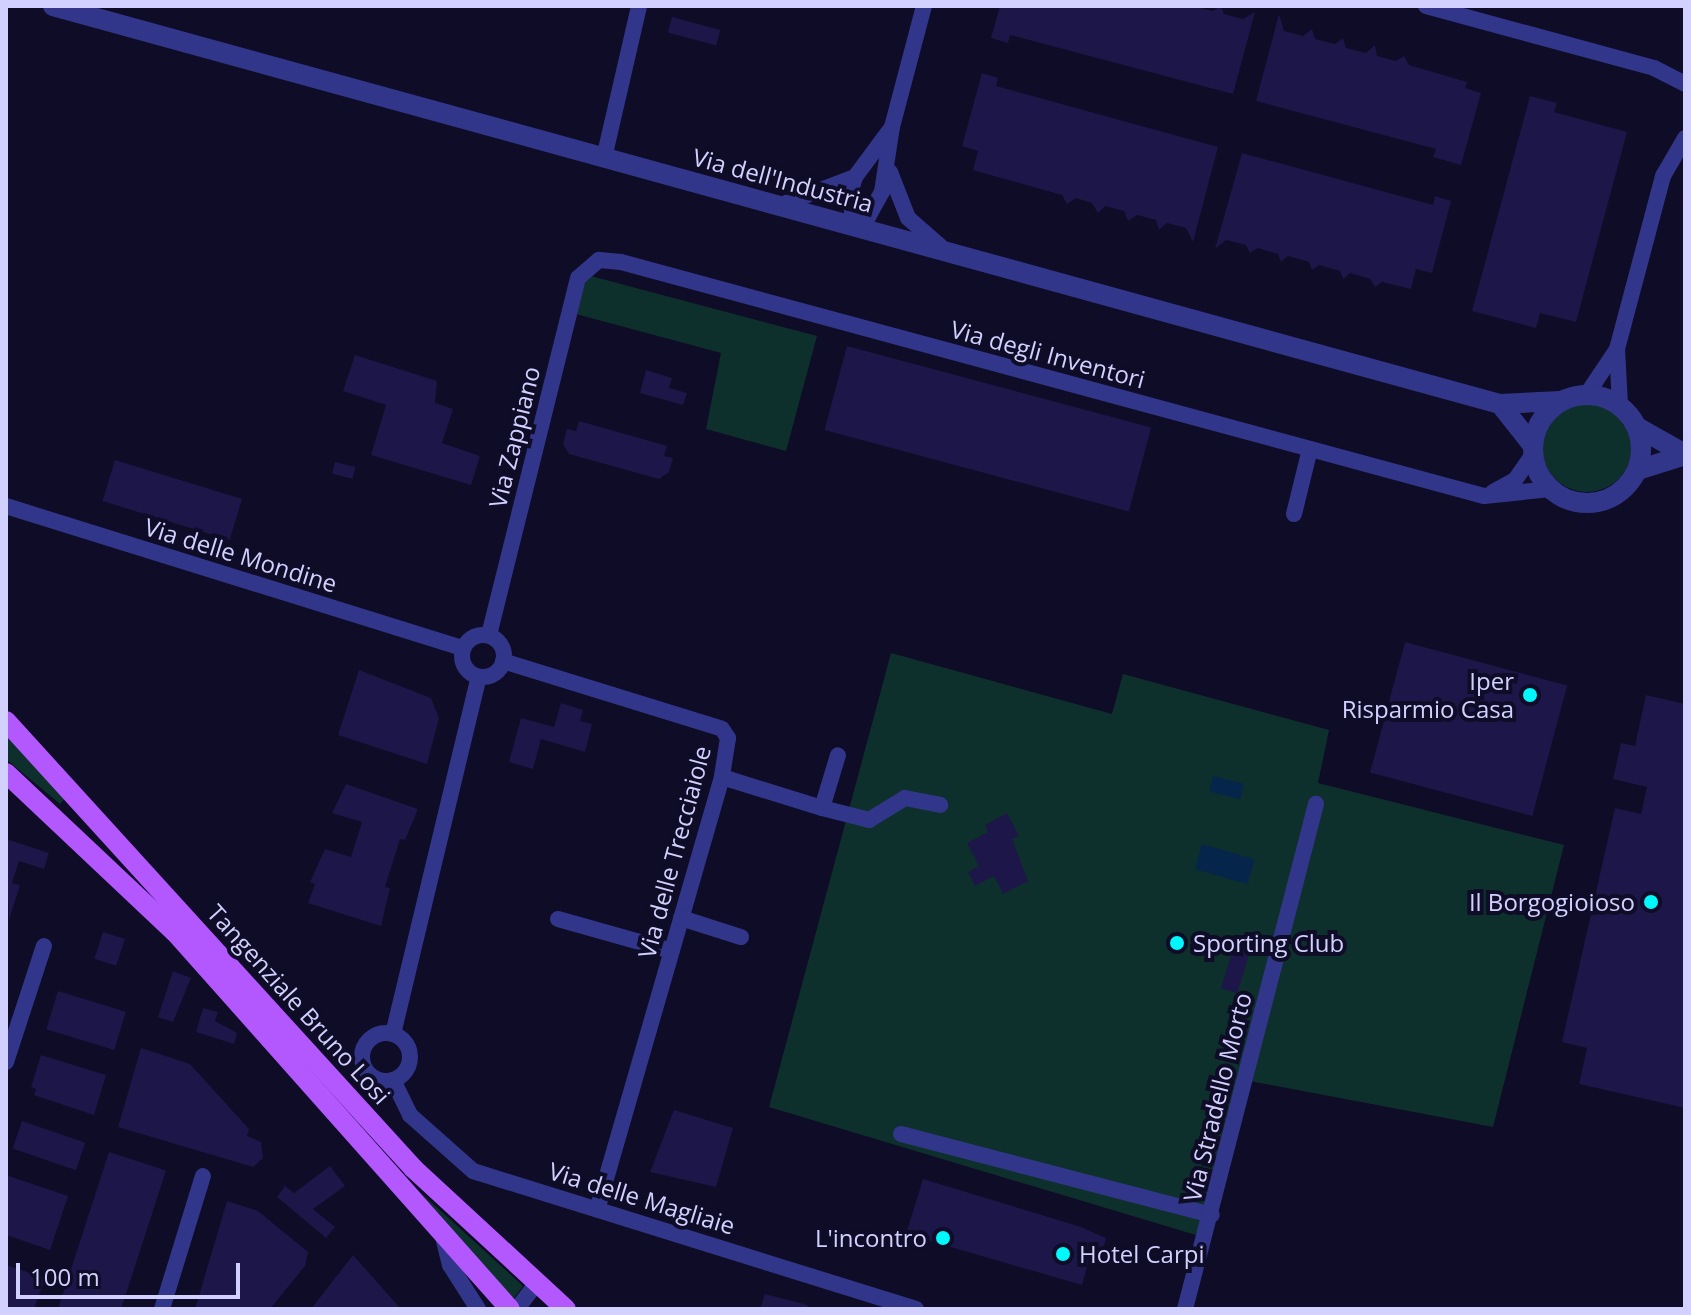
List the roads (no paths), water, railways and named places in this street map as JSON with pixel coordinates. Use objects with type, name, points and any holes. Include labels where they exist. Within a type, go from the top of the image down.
[{"type":"main road","name":"Tangenziale Bruno Losi","points":[[6,721],[413,1168],[566,1309]]},
{"type":"main road","name":"Tangenziale Bruno Losi","points":[[6,773],[175,932],[510,1309]]},
{"type":"street","name":"Via dell'Industria","points":[[53,6],[1500,404],[1560,401]]},
{"type":"street","points":[[604,158],[639,6]]},
{"type":"street","points":[[855,226],[878,205],[892,127],[924,6]]},
{"type":"street","points":[[1426,6],[1654,68],[1685,84]]},
{"type":"street","points":[[855,226],[849,197],[855,177],[892,127]]},
{"type":"street","points":[[892,127],[889,171],[899,204],[918,231],[946,250]]},
{"type":"street","points":[[1620,405],[1617,349],[1663,176],[1685,138]]},
{"type":"street","points":[[778,205],[815,197],[855,177]]},
{"type":"street","name":"Via degli Inventori","points":[[599,260],[621,262],[1484,496],[1551,489]]},
{"type":"street","name":"Via Zappiano","points":[[489,635],[578,278],[599,260]]},
{"type":"street","points":[[1587,394],[1617,349]]},
{"type":"street","points":[[1484,496],[1515,480],[1533,450],[1541,420],[1560,401],[1587,394],[1620,405],[1637,427],[1685,454]]},
{"type":"street","points":[[1500,404],[1533,450],[1551,489],[1573,501],[1598,502],[1628,485],[1638,470],[1637,427]]},
{"type":"street","points":[[1294,514],[1310,449]]},
{"type":"street","points":[[1638,470],[1685,454]]},
{"type":"street","name":"Via delle Mondine","points":[[6,506],[463,648]]},
{"type":"street","points":[[476,635],[489,635],[500,642],[503,661],[492,675],[479,677],[464,666],[463,648],[476,635]]},
{"type":"street","name":"Via delle Trecciaiole","points":[[503,661],[722,729],[729,747],[597,1209]]},
{"type":"street","points":[[393,1034],[479,677]]},
{"type":"street","points":[[822,808],[838,755]]},
{"type":"street","points":[[722,777],[869,820],[905,798],[940,805]]},
{"type":"street","name":"Via Stradello Morto","points":[[1185,1309],[1212,1215],[1316,804]]},
{"type":"street","points":[[681,918],[741,937]]},
{"type":"street","points":[[558,919],[672,951]]},
{"type":"street","points":[[6,1062],[44,946]]},
{"type":"street","points":[[393,1034],[405,1042],[410,1057],[405,1072],[393,1080],[372,1076],[362,1058],[371,1038],[393,1034]]},
{"type":"street","name":"Via delle Magliaie","points":[[393,1080],[410,1115],[473,1171],[916,1309]]},
{"type":"street","points":[[901,1134],[1212,1215]]},
{"type":"street","points":[[162,1309],[203,1176]]},
{"type":"street","points":[[442,1233],[450,1265],[478,1309]]},
{"type":"street","points":[[517,1309],[536,1284]]},
{"type":"water","points":[[1213,776],[1244,784],[1240,799],[1209,792]]},
{"type":"water","points":[[1202,844],[1255,859],[1248,884],[1195,869]]},
{"type":"place","name":"Iper Risparmio Casa","points":[[1530,695]]},
{"type":"place","name":"Il Borgogioioso","points":[[1651,902]]},
{"type":"place","name":"Sporting Club","points":[[1177,943]]},
{"type":"place","name":"L'incontro","points":[[943,1238]]},
{"type":"place","name":"Hotel Carpi","points":[[1063,1254]]}]
